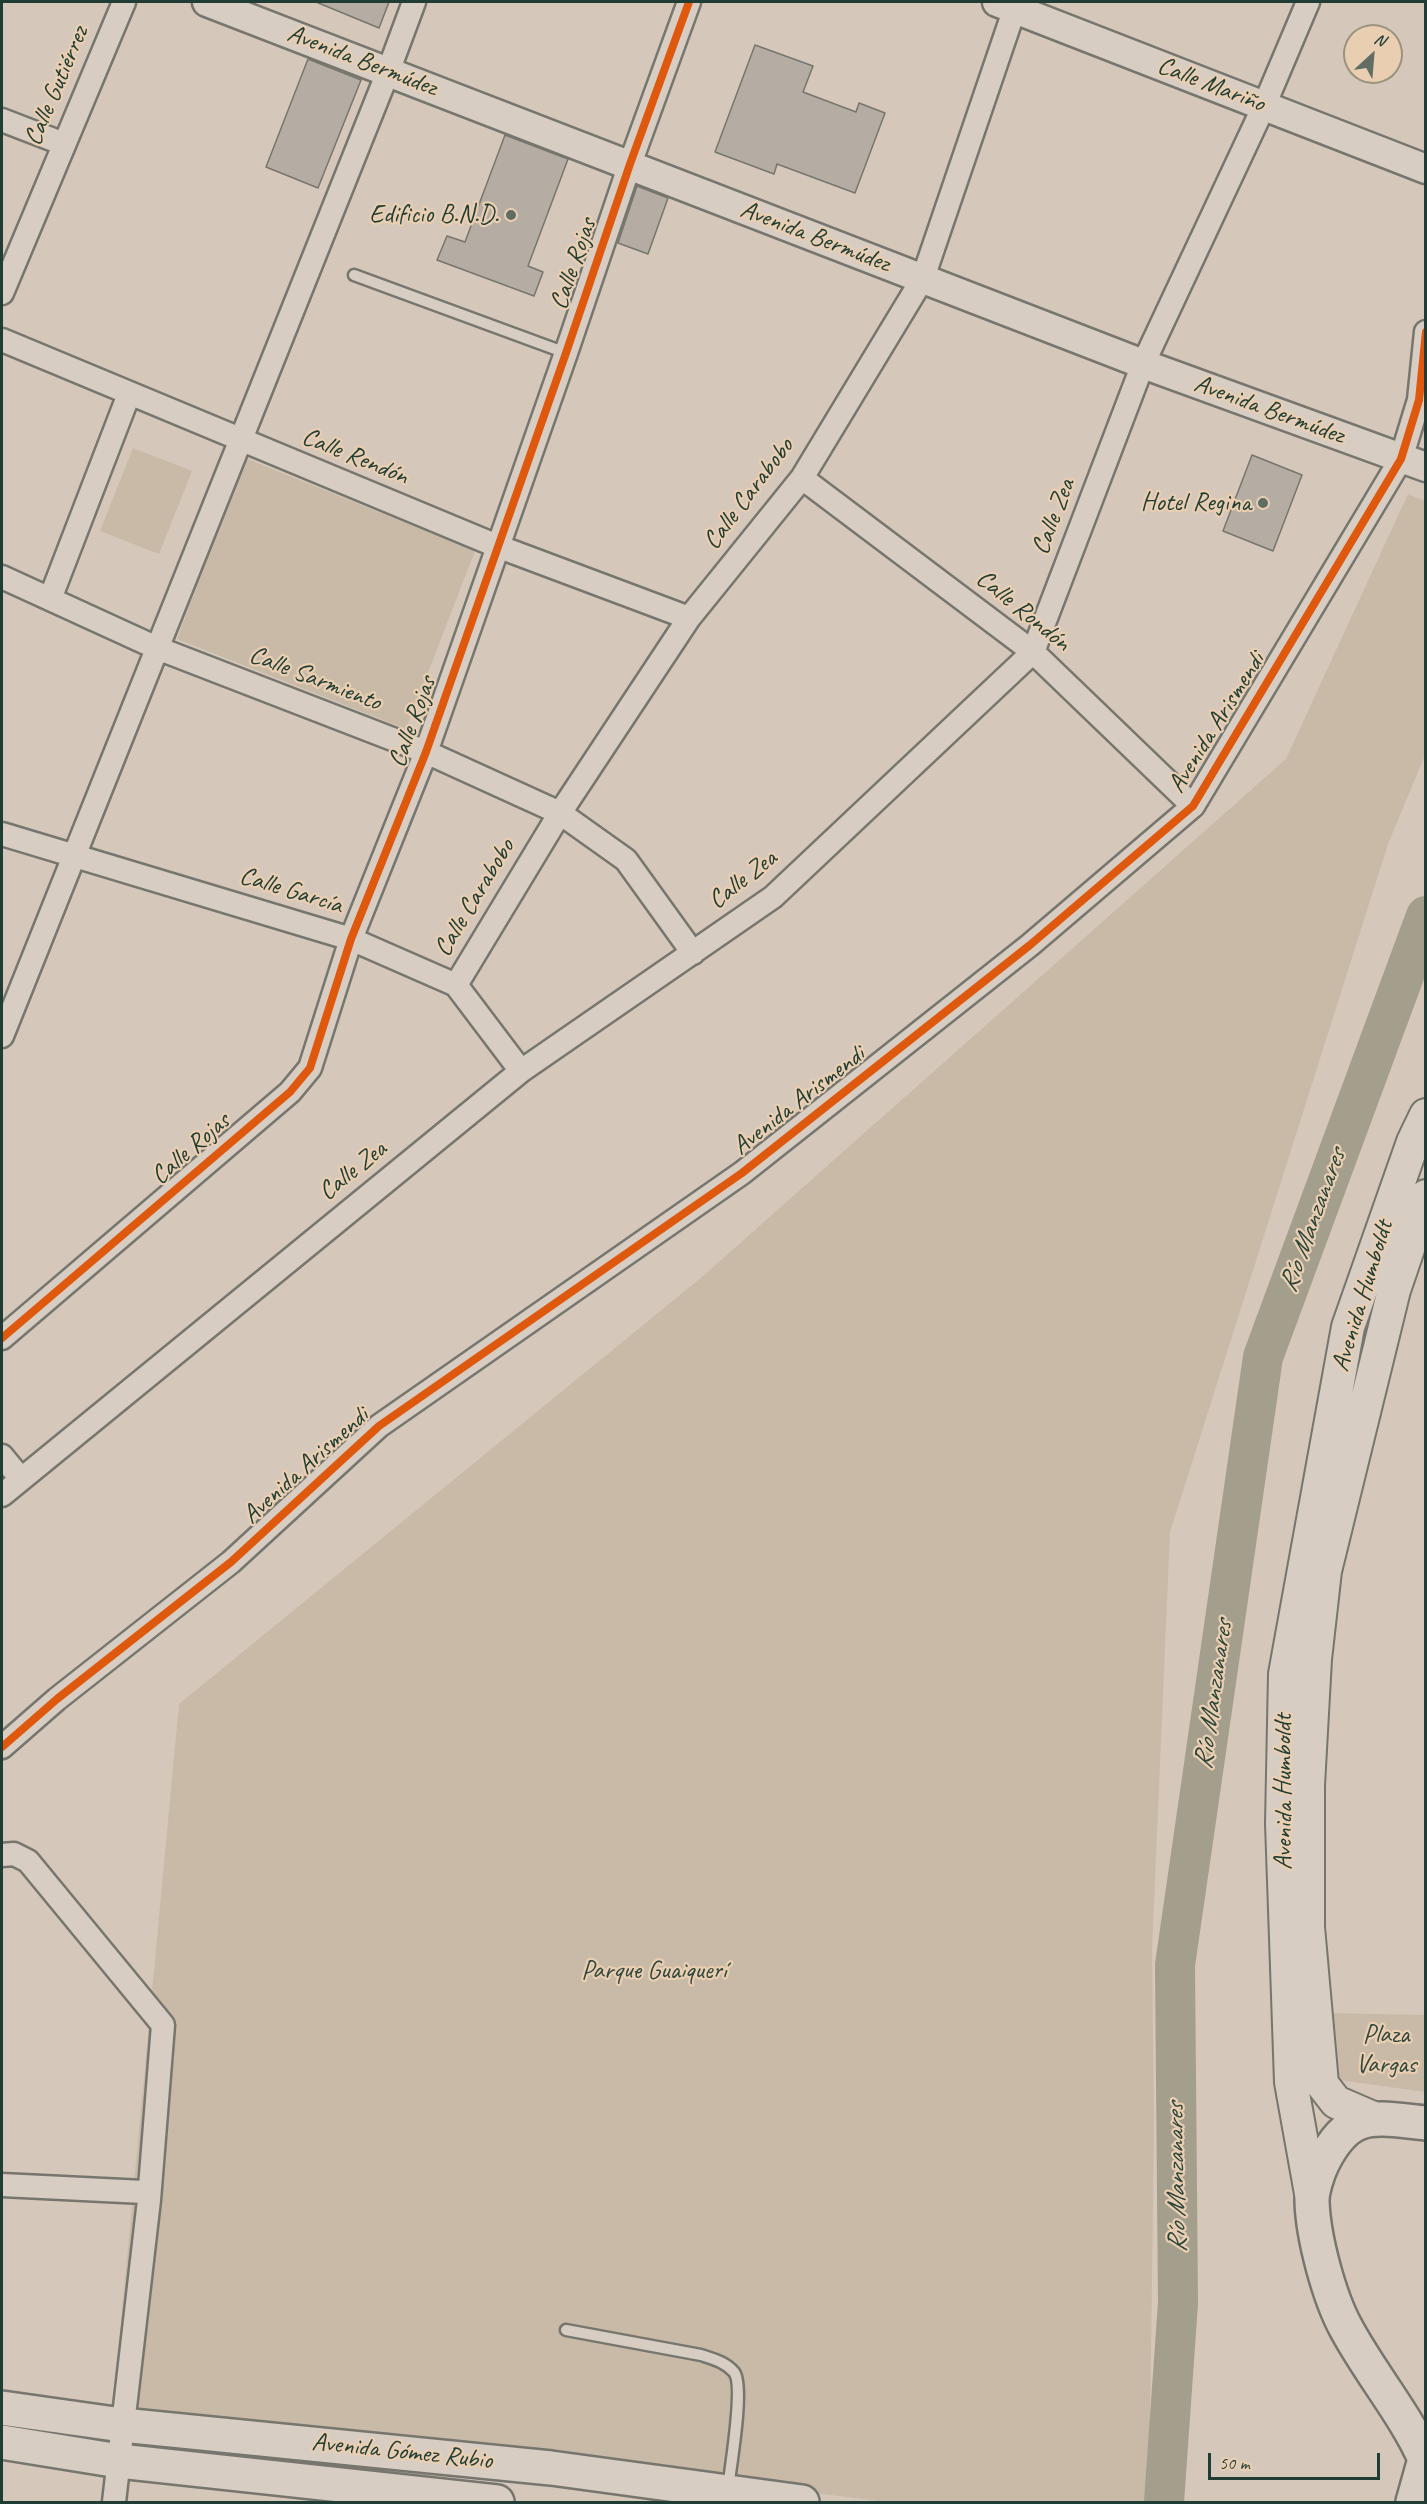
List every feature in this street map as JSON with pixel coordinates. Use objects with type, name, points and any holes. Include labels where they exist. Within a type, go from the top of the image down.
[{"type":"main road","name":"Avenida Humboldt","points":[[1425,1115],[1413,1142],[1348,1327],[1285,1674],[1282,1823],[1291,2082],[1312,2199],[1316,2238],[1345,2327],[1425,2460]]},
{"type":"main road","name":"Avenida Humboldt","points":[[1372,2118],[1335,2102],[1322,2084],[1308,1927],[1308,1785],[1315,1659],[1325,1571],[1394,1290],[1425,1196]]},
{"type":"main road","points":[[1312,2199],[1321,2166],[1334,2141],[1352,2124],[1372,2118],[1425,2123]]},
{"type":"main road","name":"Avenida Gómez Rubio","points":[[2,2408],[122,2425],[551,2468],[802,2502]]},
{"type":"main road","name":"Avenida Gómez Rubio","points":[[2,2442],[118,2461],[497,2502]]},
{"type":"main road","points":[[1413,2502],[1425,2460]]},
{"type":"street","name":"Calle Gutiérrez","points":[[2,293],[124,2]]},
{"type":"street","name":"Avenida Bermúdez","points":[[207,2],[1143,364],[1413,463]]},
{"type":"street","points":[[2,1036],[414,2]]},
{"type":"street","name":"Calle Rojas","points":[[2,1338],[290,1092],[310,1068],[351,939],[426,752],[630,164],[689,2]]},
{"type":"street","name":"Calle Zea","points":[[2,1495],[521,1071],[773,897],[1033,652],[1143,364],[1264,106],[1308,2]]},
{"type":"street","name":"Calle Mariño","points":[[1010,4],[1425,169]]},
{"type":"street","name":"Calle Carabobo","points":[[456,985],[560,813],[689,618],[802,478],[922,279],[1010,4]]},
{"type":"street","points":[[2,120],[64,144]]},
{"type":"street","name":"Avenida Arismendi","points":[[2,1747],[57,1699],[231,1562],[379,1426],[742,1173],[1030,945],[1193,806],[1413,463],[1425,332]]},
{"type":"street","name":"Calle Rendón","points":[[2,340],[497,546],[689,618]]},
{"type":"street","points":[[50,599],[129,394]]},
{"type":"street","name":"Calle Rondón","points":[[802,478],[1033,652],[1193,806]]},
{"type":"street","name":"Calle Sarmiento","points":[[2,577],[158,648],[426,752],[560,813],[626,860],[693,953]]},
{"type":"street","name":"Calle García","points":[[2,834],[351,939],[456,985],[521,1071]]},
{"type":"street","points":[[2,1456],[21,1479]]},
{"type":"street","points":[[2,1855],[14,1854],[28,1861],[163,2025],[148,2196],[114,2502]]},
{"type":"street","points":[[2,2185],[144,2192],[148,2196]]},
{"type":"lane","points":[[354,274],[566,353]]},
{"type":"lane","points":[[566,2330],[701,2355],[720,2361],[736,2374],[739,2393],[727,2493]]},
{"type":"green space","points":[[133,448],[192,471],[159,554],[100,531]]},
{"type":"green space","points":[[245,458],[475,551],[406,729],[177,639]]},
{"type":"green space","name":"Parque Guaiquerí","points":[[1408,494],[1425,501],[1425,755],[1388,844],[1170,1532],[1152,1948],[1154,2128],[1149,2502],[888,2502],[113,2408],[179,1704],[702,1277],[1286,759]]},
{"type":"green space","name":"Plaza Vargas","points":[[1325,2013],[1425,2015],[1425,2092],[1325,2078]]},
{"type":"building","points":[[316,2],[389,2],[379,28]]},
{"type":"building","points":[[755,45],[813,66],[803,92],[856,112],[859,103],[885,113],[855,193],[777,164],[774,174],[715,152]]},
{"type":"building","points":[[308,59],[361,80],[318,188],[266,167]]},
{"type":"building","name":"Edificio B.N.D.","points":[[505,135],[568,159],[528,266],[543,272],[534,296],[437,260],[447,236],[465,242]]},
{"type":"building","points":[[637,186],[668,198],[648,254],[618,243]]},
{"type":"building","name":"Hotel Regina","points":[[1252,455],[1302,475],[1273,551],[1223,531]]},
{"type":"waterway","name":"Río Manzanares","points":[[1164,2502],[1178,2303],[1175,1965],[1263,1357],[1426,916]]},
{"type":"cycle path","points":[[2,1338],[290,1092],[310,1068],[351,939],[426,752],[630,164],[689,2]]},
{"type":"cycle path","points":[[2,1747],[57,1699],[231,1562],[379,1426],[742,1173],[1030,945],[1193,806],[1401,459],[1419,400],[1426,332]]},
{"type":"place","name":"Edificio B.N.D.","points":[[511,215]]},
{"type":"place","name":"Hotel Regina","points":[[1263,503]]}]
